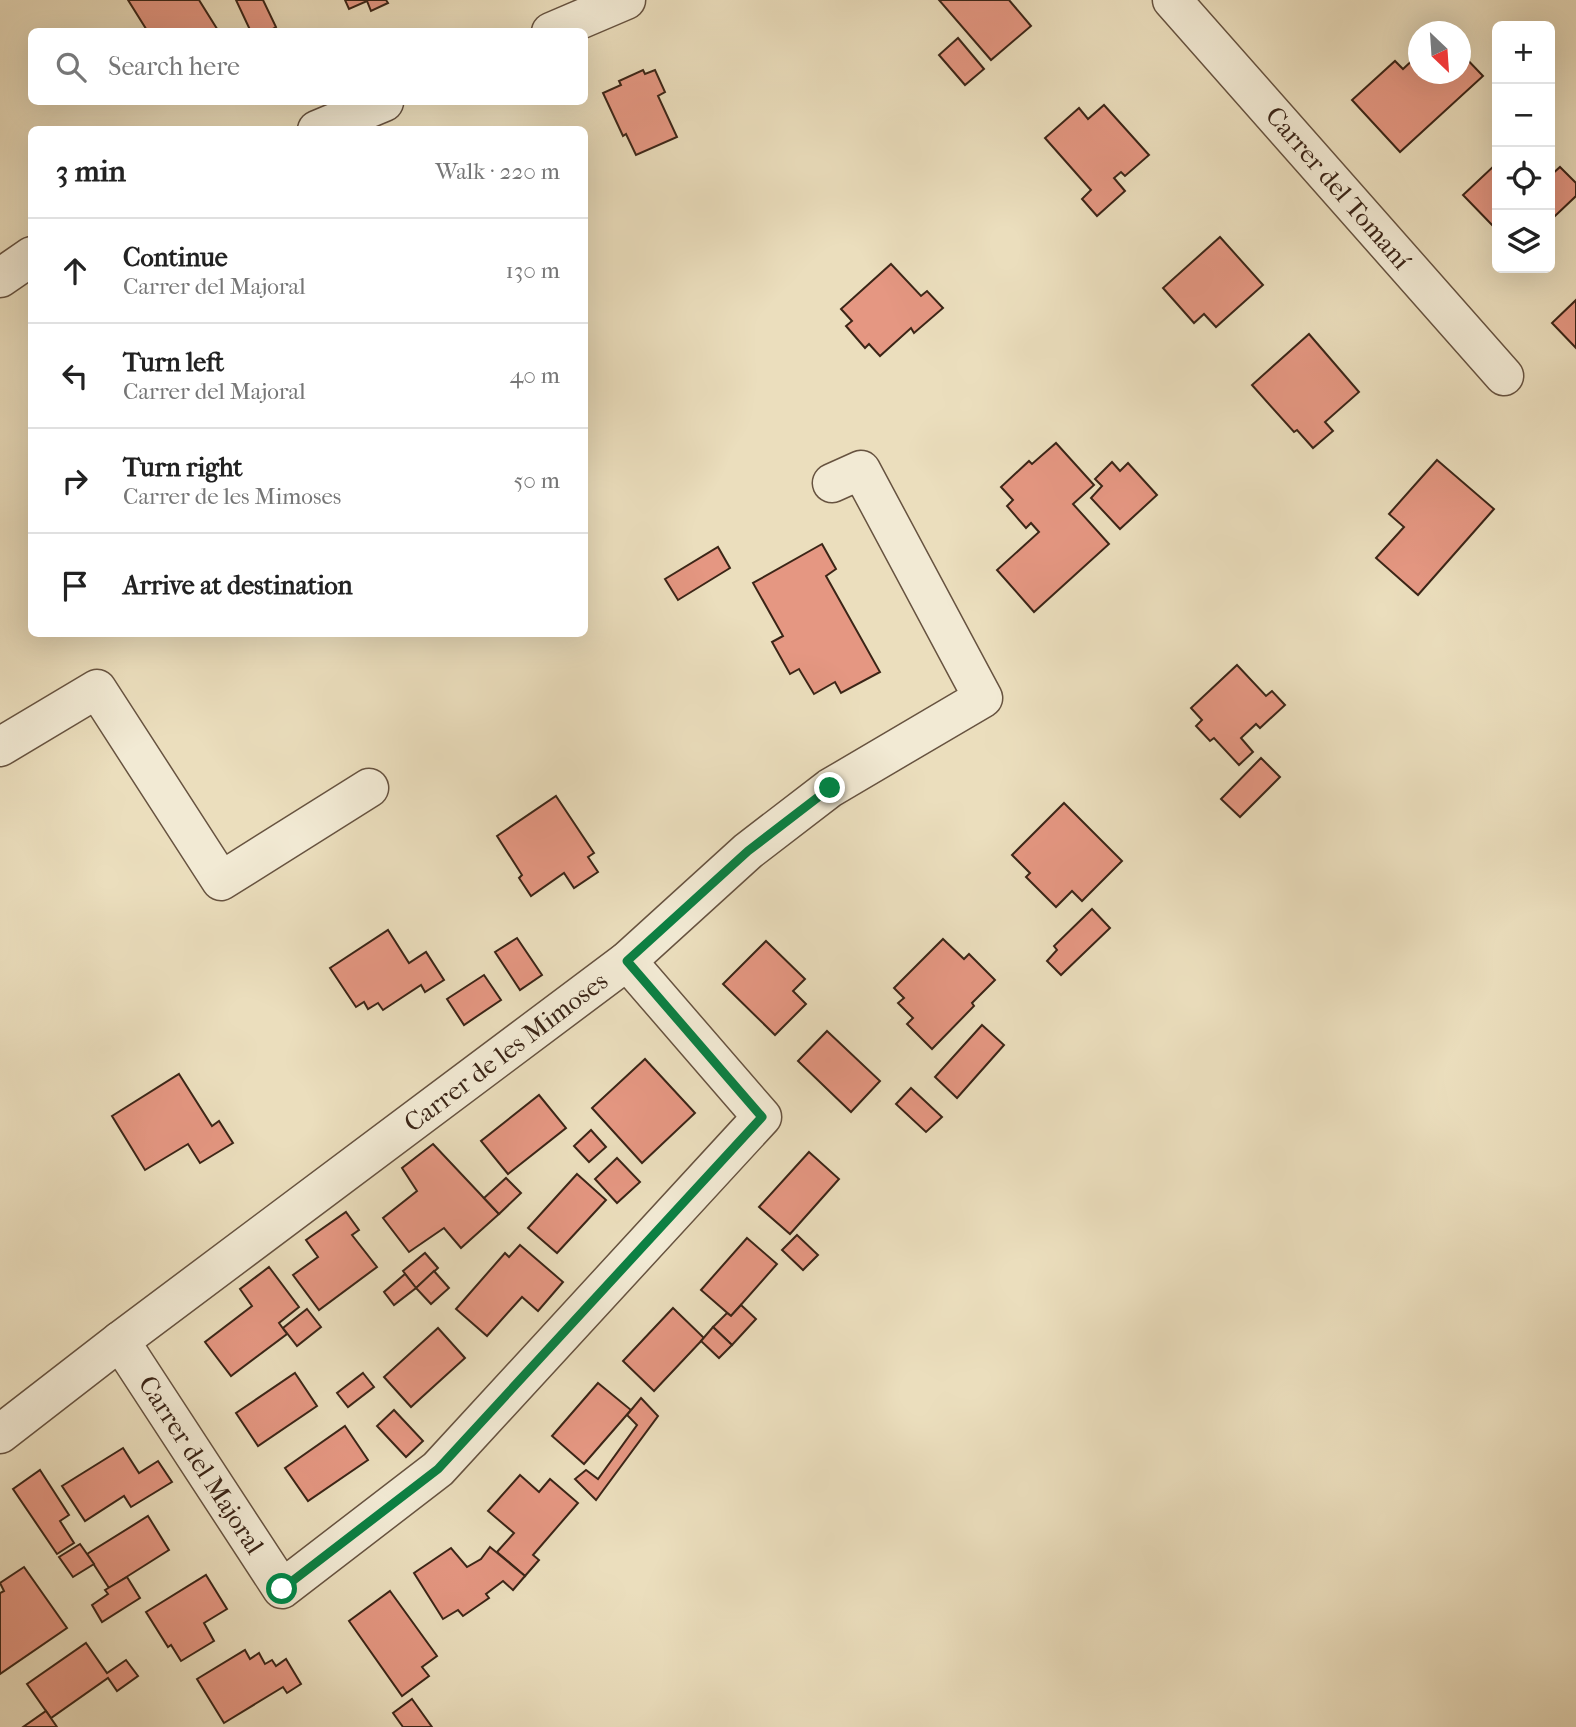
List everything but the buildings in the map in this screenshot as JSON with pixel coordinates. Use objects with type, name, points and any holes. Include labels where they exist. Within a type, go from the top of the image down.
[{"type":"street","points":[[560,28],[626,0]]},
{"type":"street","name":"Carrer del Tomaní","points":[[1171,0],[1504,376]]},
{"type":"street","points":[[327,126],[377,105]]},
{"type":"street","points":[[0,278],[28,259]]},
{"type":"street","name":"Carrer de les Mimoses","points":[[0,1434],[627,961],[748,851],[830,788],[983,698],[860,470],[832,483]]},
{"type":"street","points":[[0,747],[97,689],[221,881],[369,788]]},
{"type":"street","name":"Carrer del Majoral","points":[[120,1341],[282,1589],[438,1469],[762,1117],[627,961]]},
{"type":"route","points":[[282,1589],[438,1469],[762,1117],[627,961],[748,851],[830,788]]}]
